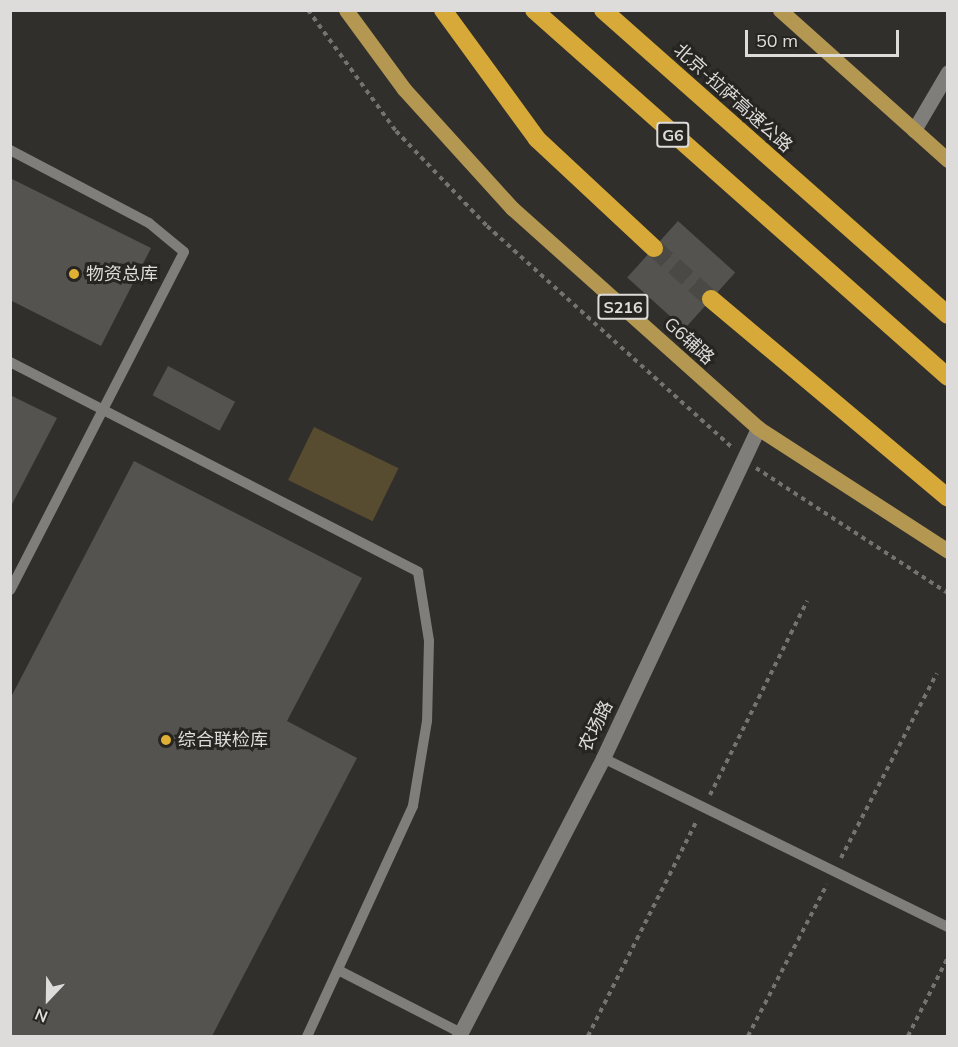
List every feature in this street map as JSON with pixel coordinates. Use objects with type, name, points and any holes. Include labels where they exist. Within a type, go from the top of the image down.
[{"type":"highway","points":[[443,10],[537,139],[654,248]]},
{"type":"highway","name":"G6","points":[[534,10],[948,377]]},
{"type":"highway","name":"北京-拉萨高速公路","points":[[603,10],[948,315]]},
{"type":"highway","points":[[711,299],[948,498]]},
{"type":"main road","name":"G6辅路","points":[[346,10],[404,89],[512,208],[758,428],[948,551]]},
{"type":"main road","points":[[780,10],[948,160]]},
{"type":"street","points":[[914,130],[948,72]]},
{"type":"street","name":"农场路","points":[[460,1035],[603,758],[758,428]]},
{"type":"lane","points":[[10,150],[149,223],[184,252],[10,590]]},
{"type":"lane","points":[[10,362],[418,572],[429,641],[428,710],[413,806],[340,971],[307,1036]]},
{"type":"lane","points":[[603,758],[948,927]]},
{"type":"lane","points":[[340,971],[460,1035]]},
{"type":"path","points":[[308,10],[396,131],[479,217],[744,458],[810,506],[948,593]]},
{"type":"path","points":[[748,1036],[937,673]]},
{"type":"path","points":[[908,1036],[948,957]]},
{"type":"shaded area","points":[[314,427],[398,468],[373,521],[288,480]]},
{"type":"building","name":"物资总库","points":[[10,178],[151,248],[101,346],[10,300]]},
{"type":"building","points":[[678,221],[735,273],[684,329],[627,277]]},
{"type":"building","points":[[168,366],[235,402],[220,431],[153,395]]},
{"type":"building","points":[[10,395],[57,418],[10,508]]},
{"type":"building","name":"综合联检库","points":[[134,461],[362,578],[287,721],[357,758],[212,1036],[10,1036],[10,699]]},
{"type":"tunnel","points":[[654,248],[711,299]]},
{"type":"place","name":"物资总库","points":[[74,274]]},
{"type":"place","name":"综合联检库","points":[[166,740]]}]
